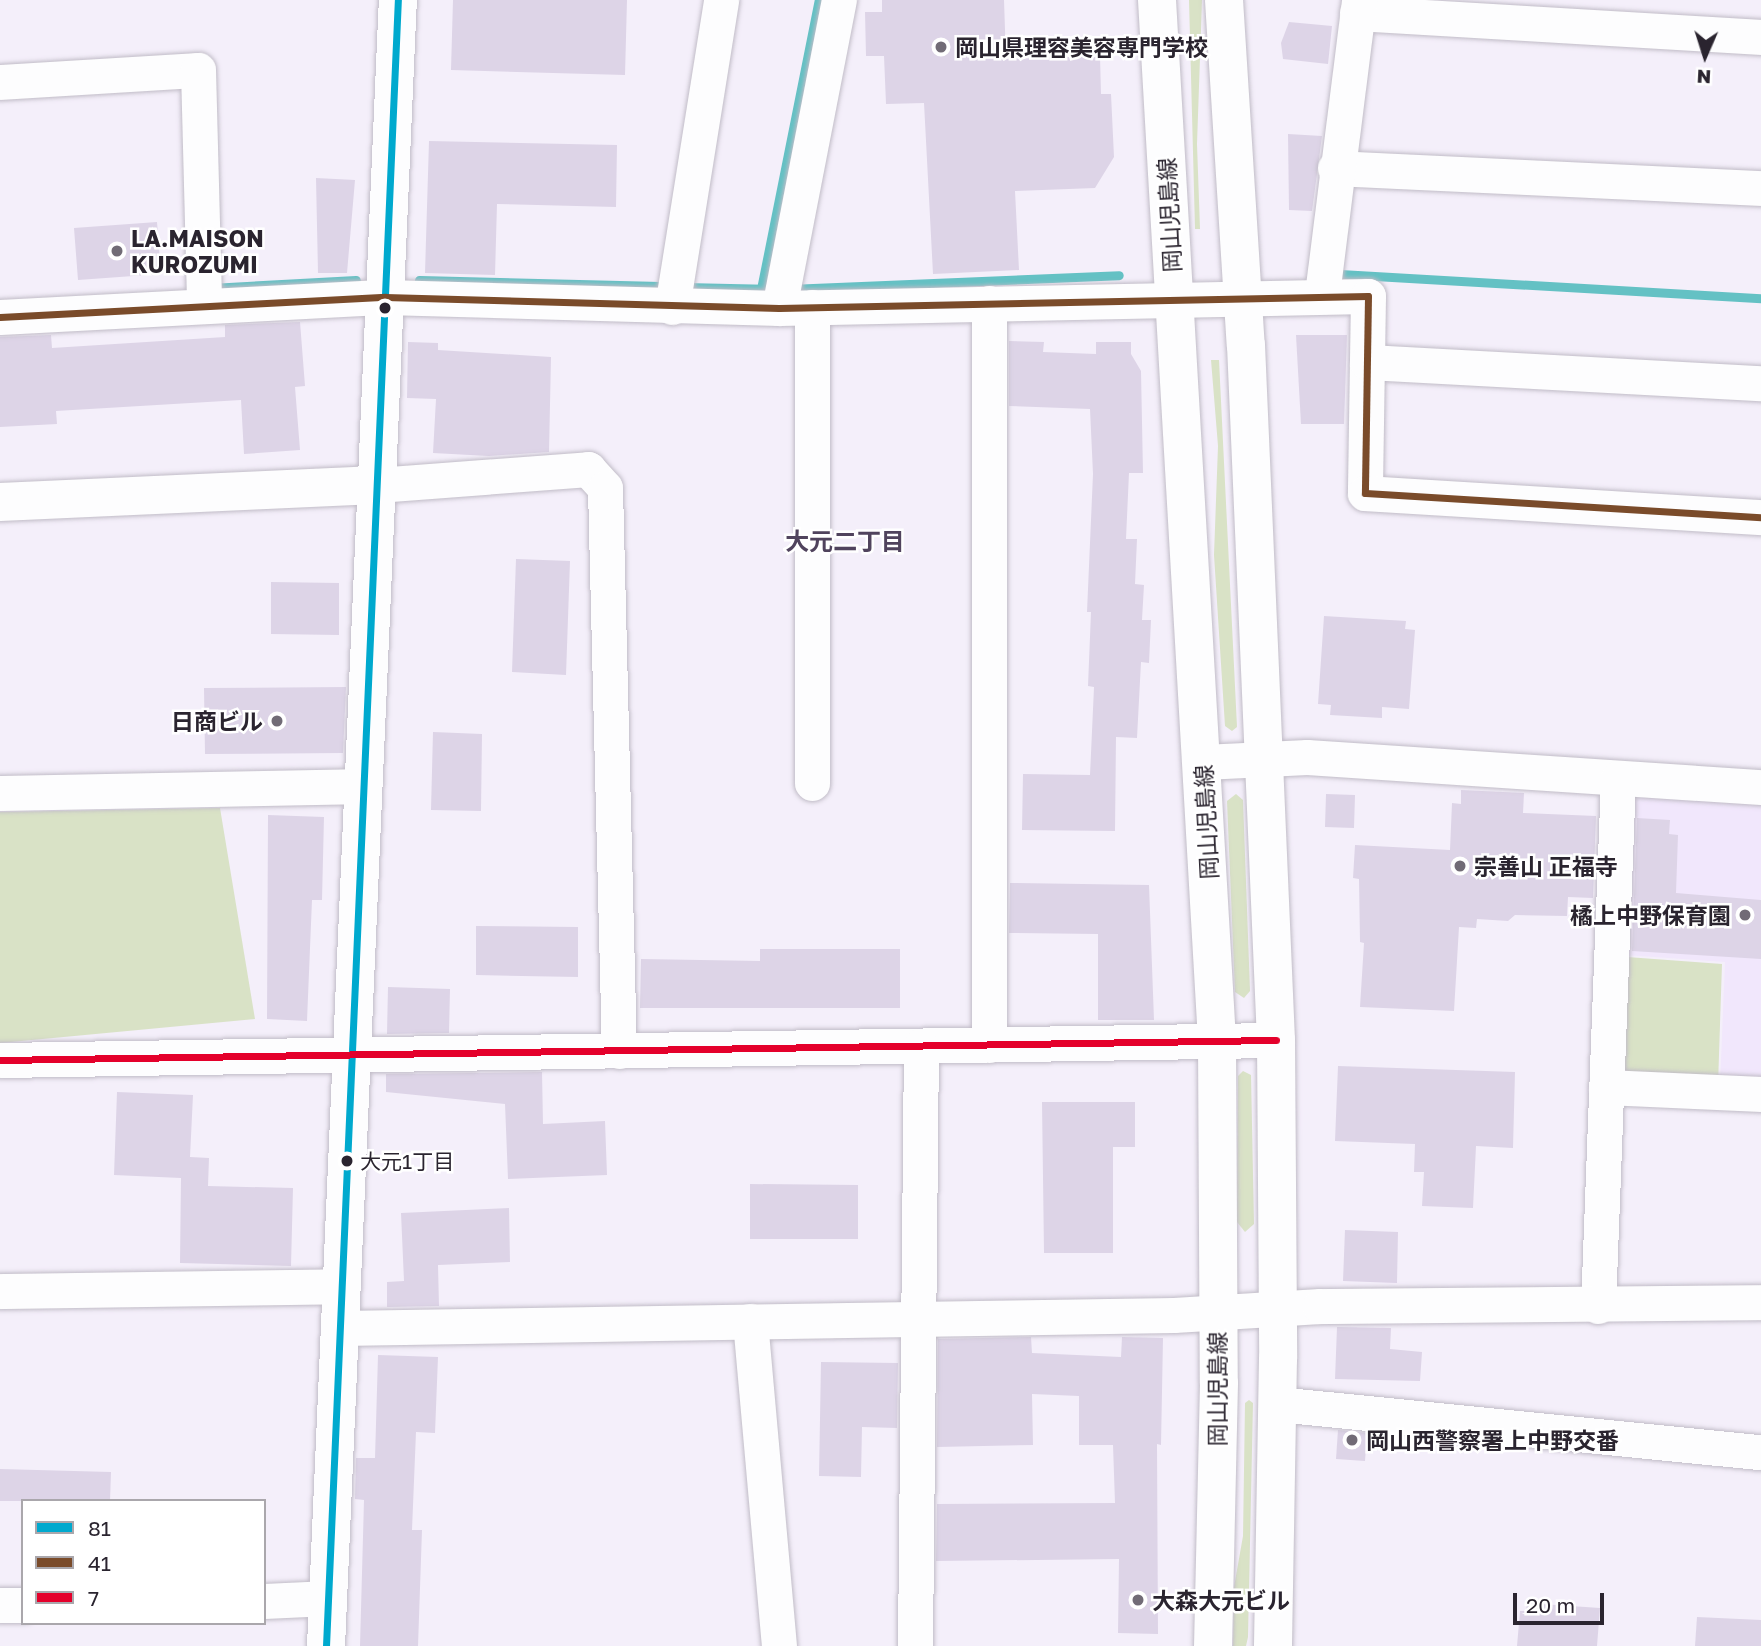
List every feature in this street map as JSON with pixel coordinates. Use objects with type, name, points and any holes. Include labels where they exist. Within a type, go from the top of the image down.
[{"type":"main road","points":[[326,1646],[398,0]]},
{"type":"main road","name":"岡山児島線","points":[[1157,0],[1217,1041],[1213,1646]]},
{"type":"main road","points":[[1224,0],[1243,297],[1276,1040],[1278,1309],[1273,1646]]},
{"type":"main road","points":[[0,502],[377,485]]},
{"type":"street","points":[[674,294],[721,0]]},
{"type":"street","points":[[812,783],[789,299],[839,0]]},
{"type":"street","points":[[1322,294],[1335,169],[1358,6],[1761,37]]},
{"type":"street","points":[[0,82],[198,70],[204,294]]},
{"type":"street","points":[[1335,169],[1761,188]]},
{"type":"street","points":[[0,317],[204,294],[385,297],[674,294],[989,303],[1322,294],[1368,296],[1365,493],[1761,517]]},
{"type":"street","points":[[989,303],[989,1045]]},
{"type":"street","points":[[1367,362],[1761,383]]},
{"type":"street","points":[[377,485],[588,469],[605,488],[619,1051]]},
{"type":"street","points":[[1203,762],[1264,756],[1761,787]]},
{"type":"street","points":[[1598,1306],[1618,778]]},
{"type":"street","points":[[0,793],[364,786]]},
{"type":"street","points":[[0,1060],[1276,1040]]},
{"type":"street","points":[[915,1646],[921,1046]]},
{"type":"street","points":[[1606,1087],[1761,1094]]},
{"type":"street","points":[[0,1291],[342,1286]]},
{"type":"street","points":[[340,1328],[1761,1302]]},
{"type":"street","points":[[750,1321],[779,1646]]},
{"type":"street","points":[[1277,1404],[1761,1451]]},
{"type":"street","points":[[266,1601],[328,1598]]},
{"type":"street","points":[[0,1605],[21,1605]]},
{"type":"shaded area","points":[[1643,794],[1761,802],[1761,1086],[1720,1085],[1725,962],[1626,955],[1632,803]]},
{"type":"green space","points":[[1189,0],[1202,0],[1197,144],[1200,229],[1195,229]]},
{"type":"green space","points":[[1211,360],[1219,360],[1237,727],[1232,731],[1225,726],[1214,555],[1218,446]]},
{"type":"green space","points":[[1236,794],[1243,800],[1250,991],[1244,998],[1235,992],[1227,801]]},
{"type":"green space","points":[[220,808],[255,1019],[0,1043],[0,812]]},
{"type":"green space","points":[[1627,957],[1722,964],[1718,1085],[1621,1076]]},
{"type":"green space","points":[[1243,1071],[1251,1075],[1254,1224],[1245,1232],[1237,1222],[1238,1076]]},
{"type":"green space","points":[[1249,1400],[1253,1403],[1248,1637],[1246,1646],[1233,1646],[1234,1587],[1243,1536],[1245,1403]]},
{"type":"building","points":[[453,0],[627,0],[625,75],[451,70]]},
{"type":"building","points":[[882,0],[1004,0],[1006,59],[1100,56],[1101,94],[1111,94],[1114,157],[1095,188],[1015,191],[1019,270],[933,274],[924,103],[886,104],[884,56],[866,56],[865,12],[882,12]]},
{"type":"building","points":[[1289,22],[1332,26],[1328,64],[1283,59],[1281,43]]},
{"type":"building","points":[[1288,134],[1322,136],[1312,211],[1289,210]]},
{"type":"building","points":[[429,141],[617,145],[616,207],[497,204],[495,275],[425,273]]},
{"type":"building","points":[[316,178],[355,180],[347,273],[318,273]]},
{"type":"building","name":"LA.MAISON KUROZUMI","points":[[157,222],[161,274],[78,280],[74,228]]},
{"type":"building","points":[[300,322],[305,386],[295,387],[300,450],[244,454],[241,400],[56,411],[57,424],[0,427],[0,337],[51,335],[52,348],[225,337],[225,325]]},
{"type":"building","points":[[1296,335],[1347,335],[1344,424],[1301,424]]},
{"type":"building","points":[[1009,341],[1044,342],[1043,352],[1096,354],[1096,342],[1131,342],[1131,354],[1141,371],[1143,473],[1129,473],[1126,539],[1137,539],[1135,584],[1144,585],[1142,620],[1151,620],[1149,663],[1141,662],[1137,738],[1116,737],[1115,831],[1022,830],[1023,774],[1090,775],[1094,687],[1088,686],[1091,612],[1087,612],[1093,474],[1090,409],[1009,406]]},
{"type":"building","points":[[408,342],[438,343],[438,350],[551,357],[549,452],[489,456],[433,453],[436,399],[407,398]]},
{"type":"building","points":[[516,559],[570,561],[566,675],[512,672]]},
{"type":"building","points":[[271,582],[339,583],[339,635],[271,634]]},
{"type":"building","points":[[1324,616],[1406,621],[1405,629],[1415,630],[1409,709],[1382,707],[1382,718],[1330,715],[1331,705],[1318,704]]},
{"type":"building","name":"日商ビル","points":[[346,687],[343,753],[205,754],[204,688]]},
{"type":"building","points":[[433,732],[482,734],[481,811],[431,810]]},
{"type":"building","points":[[1461,790],[1524,793],[1523,813],[1596,816],[1593,898],[1568,897],[1567,916],[1515,915],[1508,921],[1477,919],[1476,928],[1459,927],[1454,1011],[1360,1007],[1364,943],[1360,942],[1359,879],[1353,878],[1355,845],[1450,850],[1452,803],[1461,804]]},
{"type":"building","points":[[1326,794],[1355,795],[1354,828],[1325,827]]},
{"type":"building","points":[[268,815],[324,817],[322,900],[312,900],[307,1021],[267,1019]]},
{"type":"building","points":[[1637,818],[1670,820],[1669,834],[1678,835],[1676,893],[1761,900],[1761,959],[1632,951]]},
{"type":"building","points":[[1010,883],[1149,885],[1154,1020],[1098,1020],[1098,934],[1009,933]]},
{"type":"building","points":[[476,926],[578,927],[578,977],[476,975]]},
{"type":"building","points":[[760,949],[900,949],[900,1008],[640,1008],[641,959],[760,961]]},
{"type":"building","points":[[388,987],[450,989],[449,1033],[387,1034]]},
{"type":"building","points":[[1338,1066],[1515,1072],[1513,1148],[1476,1146],[1473,1208],[1422,1206],[1424,1172],[1414,1172],[1415,1144],[1335,1141]]},
{"type":"building","points":[[542,1072],[543,1124],[605,1121],[607,1175],[508,1179],[505,1104],[386,1092],[386,1074]]},
{"type":"building","points":[[117,1092],[193,1095],[190,1157],[209,1158],[208,1186],[293,1188],[291,1266],[180,1263],[181,1178],[114,1175]]},
{"type":"building","points":[[1042,1102],[1135,1102],[1135,1147],[1113,1147],[1113,1253],[1044,1253]]},
{"type":"building","points":[[750,1184],[858,1185],[858,1239],[750,1239]]},
{"type":"building","points":[[509,1208],[510,1262],[438,1265],[439,1306],[387,1307],[387,1282],[404,1281],[401,1213]]},
{"type":"building","points":[[1345,1230],[1398,1232],[1397,1283],[1343,1281]]},
{"type":"building","points":[[1337,1327],[1391,1328],[1390,1349],[1422,1352],[1420,1381],[1335,1379]]},
{"type":"building","points":[[1031,1337],[1032,1353],[1121,1357],[1122,1337],[1163,1338],[1161,1445],[1157,1444],[1158,1634],[1118,1633],[1119,1559],[936,1561],[937,1504],[1115,1503],[1113,1445],[1079,1445],[1079,1396],[1032,1394],[1033,1445],[937,1447],[938,1339]]},
{"type":"building","points":[[378,1355],[438,1357],[435,1433],[416,1432],[412,1530],[422,1530],[418,1646],[360,1646],[364,1500],[355,1499],[356,1458],[375,1458]]},
{"type":"building","points":[[821,1362],[898,1363],[897,1428],[862,1427],[861,1477],[819,1476]]},
{"type":"building","name":"岡山西警察署上中野交番","points":[[1338,1430],[1367,1433],[1365,1461],[1336,1459]]},
{"type":"building","points":[[0,1469],[111,1472],[110,1499],[0,1501]]},
{"type":"building","points":[[1527,1603],[1600,1608],[1597,1646],[1517,1646],[1520,1611],[1526,1611]]},
{"type":"building","points":[[1697,1617],[1761,1620],[1761,1646],[1695,1646]]},
{"type":"waterway","points":[[761,289],[819,0]]},
{"type":"waterway","points":[[1340,274],[1761,298]]},
{"type":"waterway","points":[[789,289],[1119,275]]},
{"type":"waterway","points":[[211,288],[356,280]]},
{"type":"waterway","points":[[419,280],[670,286]]},
{"type":"waterway","points":[[684,287],[775,289]]},
{"type":"transit line","name":"81","points":[[326,1646],[398,0]]},
{"type":"transit line","name":"41","points":[[0,317],[385,297],[779,308],[1368,296],[1365,493],[1761,517]]},
{"type":"transit line","name":"7","points":[[0,1060],[1276,1040]]},
{"type":"place","name":"岡山県理容美容専門学校","points":[[941,47]]},
{"type":"place","name":"LA.MAISON KUROZUMI","points":[[117,251]]},
{"type":"place","name":"日商ビル","points":[[277,721]]},
{"type":"place","name":"宗善山 正福寺","points":[[1460,866]]},
{"type":"place","name":"橘上中野保育園","points":[[1745,915]]},
{"type":"place","name":"大元1丁目","points":[[347,1161]]},
{"type":"place","name":"岡山西警察署上中野交番","points":[[1352,1440]]},
{"type":"place","name":"大森大元ビル","points":[[1138,1600]]},
{"type":"district","name":"大元二丁目","points":[[845,541]]}]
